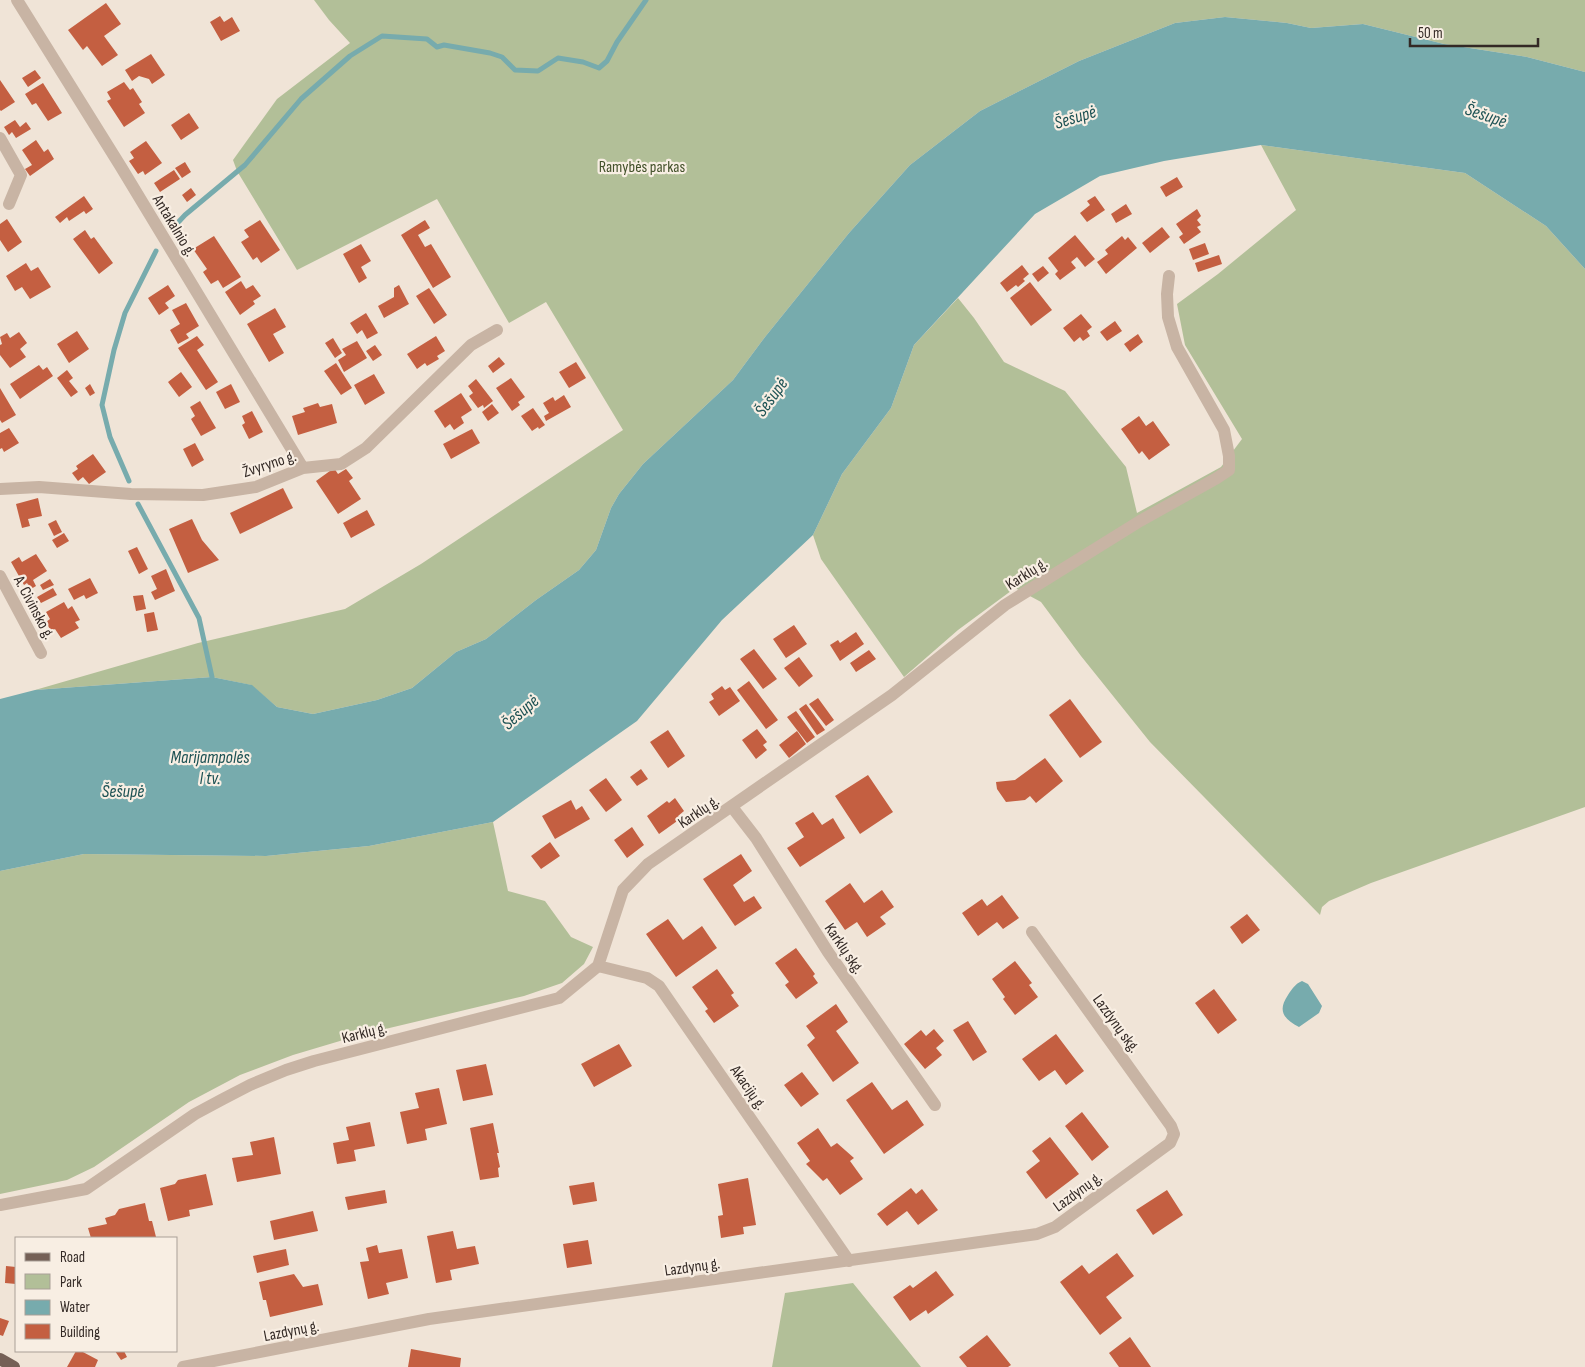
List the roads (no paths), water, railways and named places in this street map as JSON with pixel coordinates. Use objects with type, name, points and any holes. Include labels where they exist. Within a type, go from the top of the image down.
[{"type":"main road","points":[[0,1360],[14,1367]]},
{"type":"street","name":"Antakalnio g.","points":[[17,0],[126,176],[302,468]]},
{"type":"street","points":[[0,138],[21,175],[9,204]]},
{"type":"street","name":"Karklų g.","points":[[0,1205],[86,1189],[195,1114],[250,1085],[286,1070],[314,1061],[559,998],[598,966],[623,890],[648,864],[892,695],[1005,605],[1140,521],[1229,470],[1229,456],[1224,430],[1178,347],[1168,317],[1167,294],[1170,276]]},
{"type":"street","name":"Žvyryno g.","points":[[0,489],[39,487],[131,494],[203,495],[256,487],[302,468],[341,464],[366,448],[472,346],[497,330]]},
{"type":"street","name":"A. Civinsko g.","points":[[0,576],[42,653]]},
{"type":"street","name":"Karklų skg.","points":[[732,807],[756,838],[828,952],[935,1105]]},
{"type":"street","name":"Lazdynų skg.","points":[[1032,932],[1172,1126],[1174,1134]]},
{"type":"street","name":"Akacijų g.","points":[[598,966],[647,978],[659,986],[848,1260]]},
{"type":"street","name":"Lazdynų g.","points":[[183,1367],[429,1320],[1037,1234],[1055,1227],[1170,1143],[1174,1134]]},
{"type":"water","name":"Marijampolės I tv.","points":[[1225,17],[1287,23],[1311,28],[1363,24],[1444,44],[1527,57],[1585,72],[1585,269],[1546,226],[1465,173],[1261,145],[1164,161],[1100,176],[1035,214],[914,345],[891,408],[842,474],[813,535],[722,620],[637,721],[493,822],[369,846],[266,856],[84,854],[0,871],[0,699],[35,690],[212,677],[252,685],[277,707],[313,714],[377,700],[412,688],[456,652],[486,639],[536,600],[579,570],[596,550],[611,508],[619,494],[643,464],[733,380],[765,337],[849,233],[910,165],[980,111],[1079,61],[1175,23]]},
{"type":"water","points":[[1302,981],[1308,984],[1322,1006],[1319,1013],[1299,1027],[1286,1018],[1283,1006],[1292,989]]},
{"type":"waterway","points":[[172,229],[185,215],[245,165],[301,99],[350,56],[382,36],[427,39],[437,47],[444,45],[490,53],[502,57],[515,70],[538,71],[558,58],[583,62],[599,68],[607,61],[617,42],[646,0]]},
{"type":"waterway","points":[[129,481],[110,437],[102,405],[114,350],[125,313],[156,251]]},
{"type":"waterway","points":[[138,504],[199,618],[212,677]]},
{"type":"water label","name":"Šešupė","points":[[1486,115]]},
{"type":"water label","name":"Šešupė","points":[[1075,117]]},
{"type":"water label","name":"Šešupė","points":[[771,397]]},
{"type":"water label","name":"Šešupė","points":[[520,712]]},
{"type":"water label","name":"Šešupė","points":[[123,791]]},
{"type":"park label","name":"Ramybės parkas","points":[[642,166]]}]
